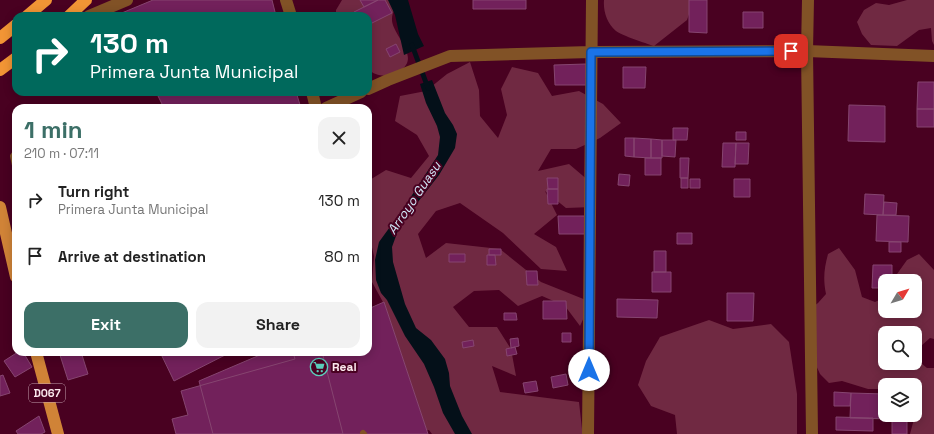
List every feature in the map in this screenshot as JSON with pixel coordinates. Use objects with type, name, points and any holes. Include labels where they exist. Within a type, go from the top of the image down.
[{"type":"highway","points":[[32,12],[46,0]]},
{"type":"highway","points":[[73,12],[86,0]]},
{"type":"highway","points":[[0,38],[12,28]]},
{"type":"highway","points":[[0,70],[12,61]]},
{"type":"main road","points":[[0,207],[12,258]]},
{"type":"main road","name":"D067","points":[[37,356],[58,434]]},
{"type":"street","points":[[98,12],[127,0]]},
{"type":"street","points":[[286,0],[289,12]]},
{"type":"street","points":[[588,434],[592,0]]},
{"type":"street","points":[[808,0],[807,51],[812,434]]},
{"type":"street","points":[[372,87],[450,56],[591,52],[807,51],[934,56]]},
{"type":"street","points":[[335,104],[352,96]]},
{"type":"shaded area","points":[[342,0],[402,0],[394,11],[392,19],[396,32],[407,53],[408,60],[406,66],[387,76],[382,76],[372,72],[372,12],[336,12]]},
{"type":"shaded area","points":[[604,0],[694,0],[687,20],[654,46],[616,31],[610,25],[606,17]]},
{"type":"shaded area","points":[[907,0],[934,0],[934,45],[932,41],[931,28],[919,30],[897,46],[871,45],[862,34],[857,22],[864,10],[876,3],[889,5]]},
{"type":"shaded area","points":[[470,62],[479,90],[480,116],[498,138],[507,115],[501,89],[512,67],[538,73],[552,96],[579,91],[603,104],[621,123],[600,138],[576,149],[551,149],[538,171],[569,164],[589,181],[593,207],[566,208],[545,191],[557,215],[534,234],[556,247],[567,271],[541,269],[503,233],[460,203],[436,211],[418,234],[426,258],[446,243],[500,249],[541,282],[591,302],[580,326],[565,306],[542,296],[518,306],[499,290],[474,291],[453,307],[469,327],[497,327],[511,349],[516,376],[492,366],[500,392],[579,402],[582,429],[584,434],[432,434],[429,430],[408,434],[370,356],[372,356],[372,340],[384,304],[372,282],[374,256],[372,247],[372,179],[386,170],[411,178],[429,156],[417,135],[395,121],[400,96],[426,91],[447,74]]},
{"type":"shaded area","points":[[839,248],[855,270],[862,297],[875,302],[878,300],[878,318],[922,318],[922,274],[897,274],[907,260],[919,254],[934,270],[934,339],[930,338],[922,345],[922,326],[878,326],[878,370],[922,370],[922,364],[927,368],[934,368],[934,434],[910,434],[913,422],[922,422],[922,378],[878,378],[878,389],[868,389],[842,381],[829,383],[820,374],[815,363],[807,311],[818,303],[826,294],[824,274],[828,254]]},
{"type":"shaded area","points":[[709,320],[733,329],[771,324],[789,342],[797,394],[797,434],[677,434],[675,415],[651,406],[638,385],[646,361],[660,337]]},
{"type":"water","points":[[388,0],[408,0],[418,34],[424,46],[404,55],[395,15]]},
{"type":"water","points":[[432,80],[445,113],[457,134],[455,148],[439,175],[400,225],[392,247],[393,262],[405,304],[416,328],[431,340],[445,359],[449,373],[450,386],[462,416],[472,434],[455,434],[443,413],[424,364],[405,336],[387,300],[381,293],[376,280],[375,260],[379,242],[403,209],[438,155],[440,137],[420,84]]},
{"type":"building","points":[[153,0],[272,0],[275,12],[124,12]]},
{"type":"building","points":[[360,0],[378,0],[364,7]]},
{"type":"building","points":[[378,0],[385,0],[392,13],[372,23],[372,12],[354,12]]},
{"type":"building","points":[[473,0],[526,0],[526,9],[473,9]]},
{"type":"building","points":[[689,0],[707,0],[707,33],[689,32]]},
{"type":"building","points":[[743,12],[763,12],[763,28],[743,28]]},
{"type":"building","points":[[396,44],[400,52],[390,57],[386,49]]},
{"type":"building","points":[[586,64],[586,85],[555,85],[554,65]]},
{"type":"building","points":[[623,67],[646,67],[645,88],[623,88]]},
{"type":"building","points":[[918,82],[934,82],[934,109],[917,109]]},
{"type":"building","points":[[158,96],[297,96],[300,104],[162,104]]},
{"type":"building","points":[[849,105],[885,106],[885,142],[848,141]]},
{"type":"building","points":[[917,109],[934,109],[934,127],[917,127]]},
{"type":"building","points":[[673,128],[688,128],[687,140],[673,140]]},
{"type":"building","points":[[736,132],[746,132],[746,140],[736,140]]},
{"type":"building","points":[[625,138],[634,138],[634,157],[625,156]]},
{"type":"building","points":[[634,138],[651,139],[651,158],[634,157]]},
{"type":"building","points":[[651,139],[662,140],[662,158],[651,158]]},
{"type":"building","points":[[662,140],[676,140],[675,157],[662,156]]},
{"type":"building","points":[[723,143],[736,143],[735,167],[722,167]]},
{"type":"building","points":[[736,143],[749,143],[748,164],[735,164]]},
{"type":"building","points":[[645,158],[661,158],[661,175],[645,175]]},
{"type":"building","points":[[680,158],[689,158],[688,178],[680,178]]},
{"type":"building","points":[[619,174],[630,175],[629,186],[618,185]]},
{"type":"building","points":[[547,178],[558,178],[558,189],[548,189]]},
{"type":"building","points":[[681,178],[688,178],[688,188],[681,188]]},
{"type":"building","points":[[690,179],[700,179],[700,188],[690,188]]},
{"type":"building","points":[[734,179],[750,179],[750,197],[734,197]]},
{"type":"building","points":[[547,189],[558,189],[558,204],[548,204]]},
{"type":"building","points":[[865,194],[884,195],[883,215],[864,214]]},
{"type":"building","points":[[884,202],[897,203],[896,215],[883,215]]},
{"type":"building","points":[[877,215],[909,216],[908,242],[876,241]]},
{"type":"building","points":[[558,216],[589,216],[589,234],[559,234]]},
{"type":"building","points":[[677,233],[692,233],[692,244],[677,244]]},
{"type":"building","points":[[889,242],[901,242],[901,252],[889,252]]},
{"type":"building","points":[[489,249],[501,249],[501,255],[489,255]]},
{"type":"building","points":[[654,251],[666,251],[666,272],[654,272]]},
{"type":"building","points":[[449,254],[465,254],[465,262],[449,262]]},
{"type":"building","points":[[487,255],[495,255],[496,265],[487,265]]},
{"type":"building","points":[[873,265],[892,265],[892,274],[878,274],[878,288],[872,288]]},
{"type":"building","points":[[526,271],[537,271],[538,285],[527,285]]},
{"type":"building","points":[[652,272],[671,272],[671,292],[652,292]]},
{"type":"building","points":[[727,293],[754,293],[753,321],[727,321]]},
{"type":"building","points":[[617,299],[658,300],[657,318],[617,317]]},
{"type":"building","points":[[543,301],[566,301],[567,319],[543,319]]},
{"type":"building","name":"Real","points":[[384,302],[428,434],[213,434],[199,381],[258,356],[372,356],[372,307]]},
{"type":"building","points":[[504,313],[516,313],[517,320],[504,320]]},
{"type":"building","points":[[562,333],[571,333],[571,342],[562,342]]},
{"type":"building","points":[[518,338],[519,346],[511,348],[510,339]]},
{"type":"building","points":[[473,340],[474,346],[463,348],[462,342]]},
{"type":"building","points":[[515,347],[517,354],[507,356],[506,349]]},
{"type":"building","points":[[12,356],[25,356],[32,367],[15,377],[4,361]]},
{"type":"building","points":[[60,356],[82,356],[88,374],[68,380]]},
{"type":"building","points":[[162,356],[223,356],[174,381]]},
{"type":"building","points":[[294,356],[323,356],[343,434],[176,434],[172,419],[188,415],[181,391],[295,359]]},
{"type":"building","points":[[566,374],[568,385],[553,388],[551,377]]},
{"type":"building","points":[[3,375],[10,393],[0,396],[0,376]]},
{"type":"building","points":[[536,381],[538,391],[525,393],[523,383]]},
{"type":"building","points":[[834,392],[851,393],[850,406],[834,406]]},
{"type":"building","points":[[851,393],[878,394],[878,419],[850,418]]},
{"type":"building","points":[[39,416],[45,432],[41,434],[18,434],[16,431]]},
{"type":"building","points":[[836,417],[873,418],[873,431],[836,430]]},
{"type":"building","points":[[892,422],[907,422],[907,434],[892,434]]},
{"type":"waterway","name":"Arroyo Guasu","points":[[412,45],[428,88]]},
{"type":"place","name":"Real","points":[[319,367]]},
{"type":"route","points":[[589,370],[591,52],[791,51]]}]
